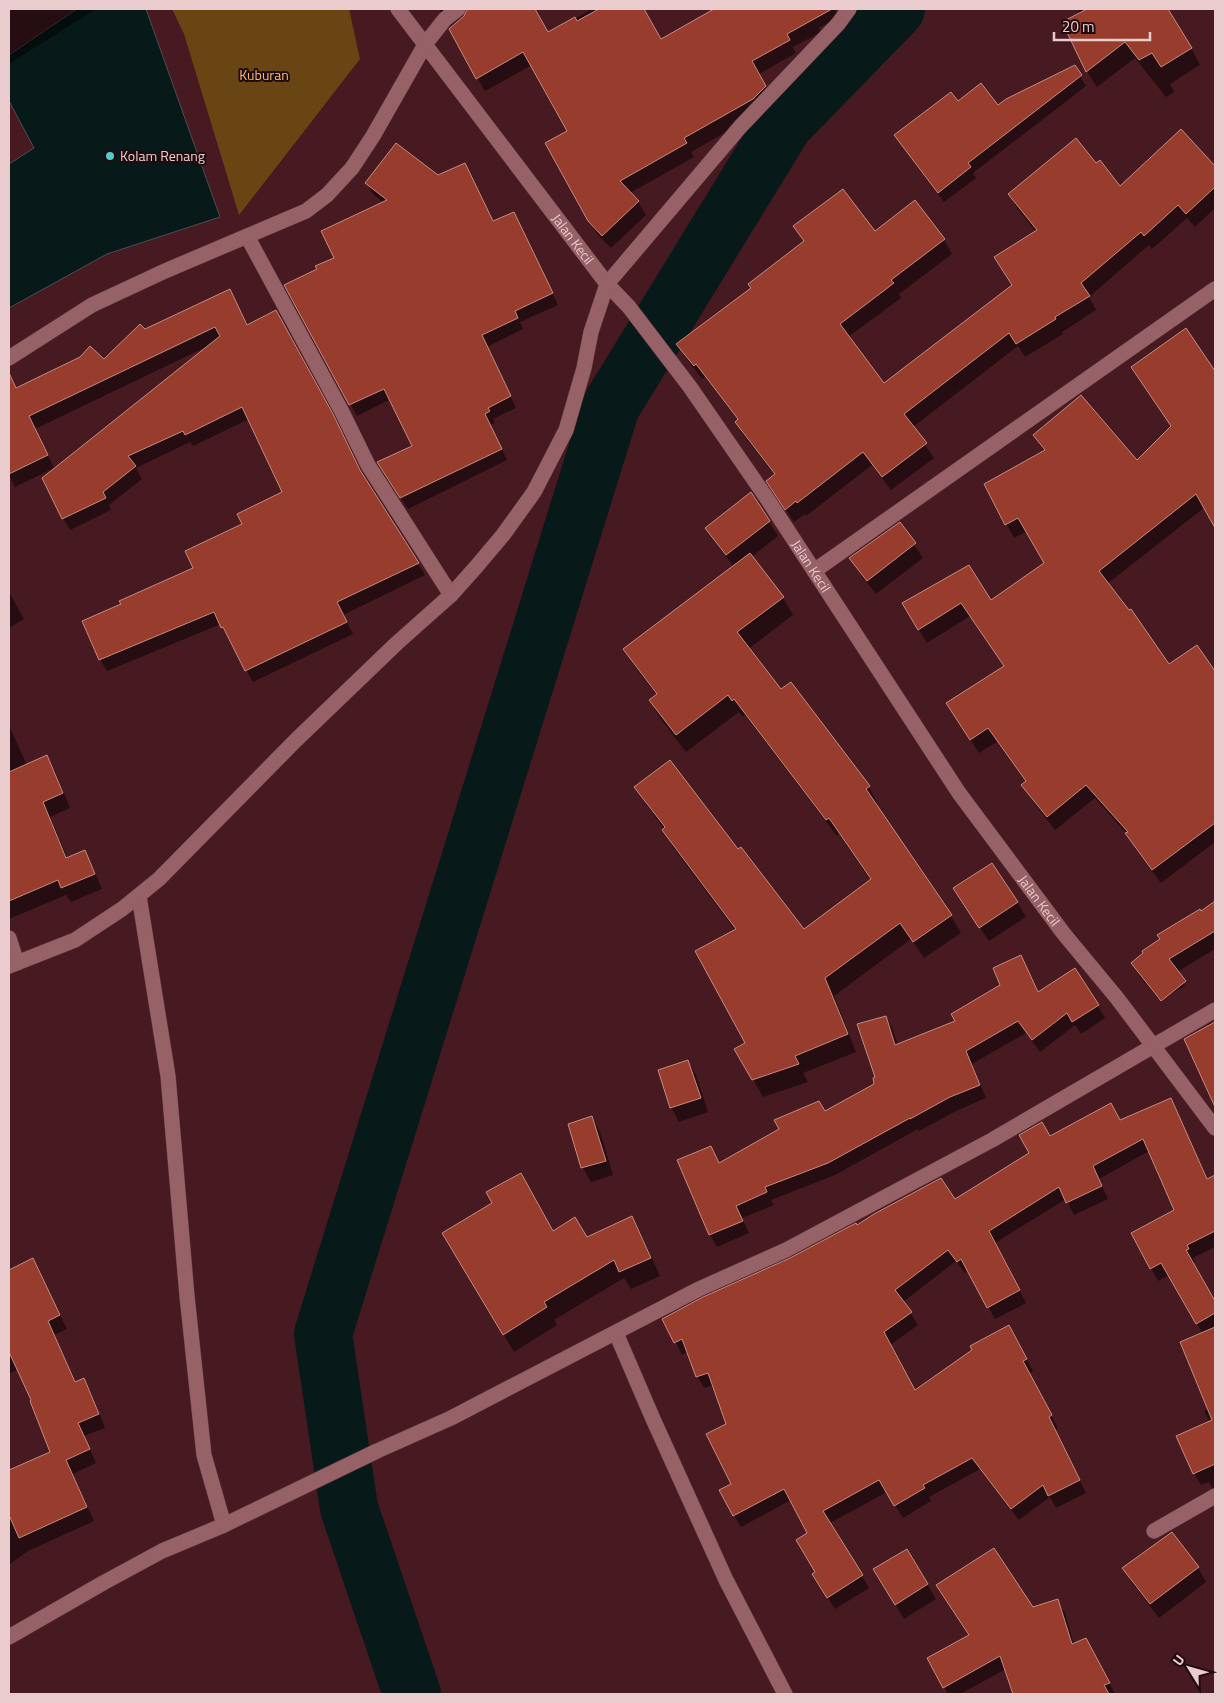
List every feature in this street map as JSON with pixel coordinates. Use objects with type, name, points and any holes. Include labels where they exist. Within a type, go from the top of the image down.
[{"type":"street","name":"Jalan Kecil","points":[[398,9],[426,43],[607,284],[629,307],[690,387],[766,497],[959,793],[1064,934],[1117,998],[1152,1047],[1215,1128]]},
{"type":"street","points":[[9,358],[92,305],[165,271],[306,211],[327,196],[352,168],[373,136],[426,43],[445,19],[458,9]]},
{"type":"street","points":[[9,938],[13,965],[75,940],[139,896],[159,879],[302,733],[451,595],[503,535],[534,492],[566,430],[584,368],[591,332],[607,284],[740,127],[838,24],[849,9]]},
{"type":"street","points":[[247,236],[341,410],[368,465],[451,595]]},
{"type":"street","points":[[814,571],[1215,289]]},
{"type":"street","points":[[139,896],[168,1076],[187,1296],[204,1455],[224,1525]]},
{"type":"street","points":[[9,1637],[103,1583],[162,1552],[224,1525],[377,1451],[451,1418],[699,1290],[804,1240],[992,1140],[1215,1010]]},
{"type":"street","points":[[616,1333],[726,1580],[785,1694]]},
{"type":"street","points":[[1154,1530],[1215,1496]]},
{"type":"green space","name":"Kuburan","points":[[172,9],[349,9],[360,59],[239,215],[184,34]]},
{"type":"shaded area","name":"Kolam Renang","points":[[77,9],[146,9],[220,217],[107,254],[9,308],[9,164],[34,148],[9,101],[9,55]]},
{"type":"building","points":[[467,9],[535,9],[548,32],[575,17],[577,21],[599,9],[644,9],[661,39],[714,9],[832,9],[787,34],[790,40],[752,61],[766,86],[753,99],[684,138],[687,143],[620,181],[639,201],[602,236],[588,221],[545,143],[567,131],[523,52],[476,79],[449,29],[464,16]]},
{"type":"building","points":[[1087,9],[1168,9],[1192,48],[1161,67],[1152,53],[1139,60],[1125,42],[1086,72],[1062,22]]},
{"type":"building","points":[[1075,65],[1082,75],[968,163],[971,167],[938,193],[894,135],[951,92],[958,101],[981,83],[998,105],[1006,99]]},
{"type":"building","points":[[1181,129],[1215,166],[1215,187],[1186,214],[1178,205],[1144,236],[1141,232],[1081,283],[1090,296],[1016,344],[1009,333],[904,414],[927,443],[882,477],[863,452],[797,503],[796,501],[785,510],[766,481],[775,474],[735,422],[738,419],[696,364],[694,366],[676,344],[751,288],[748,284],[804,241],[793,226],[843,189],[875,231],[915,200],[945,239],[891,280],[894,283],[840,324],[884,383],[1012,285],[994,257],[1037,230],[1008,194],[1076,138],[1096,163],[1100,160],[1120,186]]},
{"type":"building","points":[[396,143],[438,175],[465,163],[493,221],[514,212],[553,293],[515,311],[518,318],[482,335],[511,396],[488,408],[490,411],[485,414],[502,449],[400,498],[377,462],[412,446],[384,389],[349,405],[284,285],[317,269],[315,266],[334,258],[321,231],[387,200],[365,183]]},
{"type":"building","points":[[230,289],[247,325],[276,310],[333,414],[360,470],[419,563],[337,602],[347,622],[245,671],[214,612],[99,660],[82,621],[121,604],[119,601],[193,568],[185,551],[242,524],[237,514],[282,492],[242,407],[185,435],[183,431],[128,456],[136,466],[103,492],[106,498],[62,519],[42,478],[220,336],[215,327],[29,416],[48,455],[9,474],[9,373],[16,388],[80,357],[90,346],[104,359],[140,324],[145,329]]},
{"type":"building","points":[[1186,328],[1215,371],[1215,528],[1196,494],[1099,571],[1129,610],[1131,609],[1169,664],[1197,645],[1215,671],[1215,823],[1152,870],[1125,833],[1128,832],[1086,785],[1047,817],[1021,785],[1026,781],[988,728],[970,740],[946,703],[1004,666],[961,603],[918,630],[902,603],[969,565],[991,600],[1044,563],[1018,518],[1005,525],[984,484],[1045,450],[1033,435],[1081,395],[1137,460],[1171,426],[1131,367]]},
{"type":"building","points":[[751,492],[770,521],[726,555],[705,528]]},
{"type":"building","points":[[900,522],[916,543],[867,581],[849,558]]},
{"type":"building","points":[[750,553],[784,597],[737,632],[781,689],[791,682],[870,786],[866,789],[952,915],[913,942],[900,923],[825,978],[848,1034],[795,1056],[799,1064],[752,1080],[734,1049],[745,1043],[695,951],[736,929],[662,830],[665,827],[634,787],[670,760],[738,849],[741,847],[804,929],[871,879],[829,818],[826,820],[734,699],[732,701],[728,695],[676,735],[649,700],[657,694],[623,649]]},
{"type":"building","points":[[47,755],[63,793],[43,802],[66,858],[85,850],[95,874],[61,888],[58,880],[9,901],[9,772]]},
{"type":"building","points":[[992,863],[1018,902],[979,928],[953,888]]},
{"type":"building","points":[[1215,901],[1215,931],[1169,959],[1186,981],[1161,1001],[1131,963],[1143,953],[1142,951],[1160,939],[1157,935],[1200,909],[1201,911]]},
{"type":"building","points":[[1021,955],[1038,992],[1075,968],[1099,1005],[1072,1022],[1067,1013],[1032,1040],[1018,1021],[966,1051],[980,1085],[950,1097],[828,1163],[765,1187],[767,1192],[736,1206],[743,1221],[709,1235],[677,1160],[711,1146],[719,1163],[779,1129],[774,1120],[819,1101],[825,1111],[874,1084],[873,1078],[875,1077],[857,1024],[886,1016],[895,1045],[955,1021],[951,1014],[1000,985],[993,968]]},
{"type":"building","points":[[1215,1022],[1215,1107],[1184,1039]]},
{"type":"building","points":[[688,1060],[701,1098],[670,1108],[658,1070]]},
{"type":"building","points":[[1171,1098],[1207,1179],[1215,1175],[1215,1231],[1187,1245],[1189,1249],[1186,1250],[1215,1301],[1215,1313],[1196,1324],[1161,1263],[1150,1269],[1131,1233],[1174,1210],[1143,1139],[1093,1166],[1102,1186],[1066,1203],[1059,1187],[989,1231],[1020,1290],[987,1308],[961,1259],[957,1262],[948,1250],[895,1290],[912,1312],[884,1332],[915,1390],[972,1350],[970,1346],[1009,1325],[1027,1359],[1023,1361],[1052,1415],[1049,1417],[1080,1480],[1048,1496],[1043,1485],[1011,1509],[972,1458],[923,1485],[925,1488],[894,1506],[879,1480],[823,1511],[863,1575],[827,1598],[812,1574],[815,1572],[796,1540],[807,1533],[784,1489],[733,1516],[719,1490],[731,1484],[706,1434],[726,1424],[708,1373],[696,1377],[682,1339],[674,1343],[662,1319],[703,1297],[790,1258],[856,1223],[857,1225],[941,1178],[955,1199],[1029,1153],[1019,1135],[1042,1122],[1050,1136],[1111,1103],[1120,1120]]},
{"type":"building","points":[[592,1116],[606,1161],[581,1168],[568,1124]]},
{"type":"building","points":[[521,1173],[553,1231],[575,1217],[587,1237],[632,1216],[651,1258],[619,1272],[614,1260],[544,1302],[547,1307],[503,1335],[442,1233],[492,1203],[486,1192]]},
{"type":"building","points":[[33,1258],[60,1315],[48,1321],[75,1382],[84,1378],[99,1414],[78,1423],[90,1449],[66,1460],[87,1507],[19,1538],[9,1515],[9,1470],[50,1452],[31,1400],[9,1352],[9,1270]]},
{"type":"building","points":[[1215,1327],[1215,1464],[1193,1474],[1176,1436],[1212,1420],[1180,1342]]},
{"type":"building","points":[[1172,1532],[1199,1567],[1150,1604],[1122,1568]]},
{"type":"building","points":[[994,1548],[1033,1607],[1058,1599],[1072,1644],[1086,1638],[1110,1683],[1104,1685],[1109,1694],[1013,1694],[1000,1656],[943,1688],[927,1658],[969,1635],[936,1585]]},
{"type":"building","points":[[907,1549],[928,1584],[895,1605],[873,1569]]},
{"type":"waterway","points":[[412,1694],[349,1508],[323,1334],[611,406],[784,124],[896,9]]},
{"type":"place","name":"Kolam Renang","points":[[110,156]]}]
